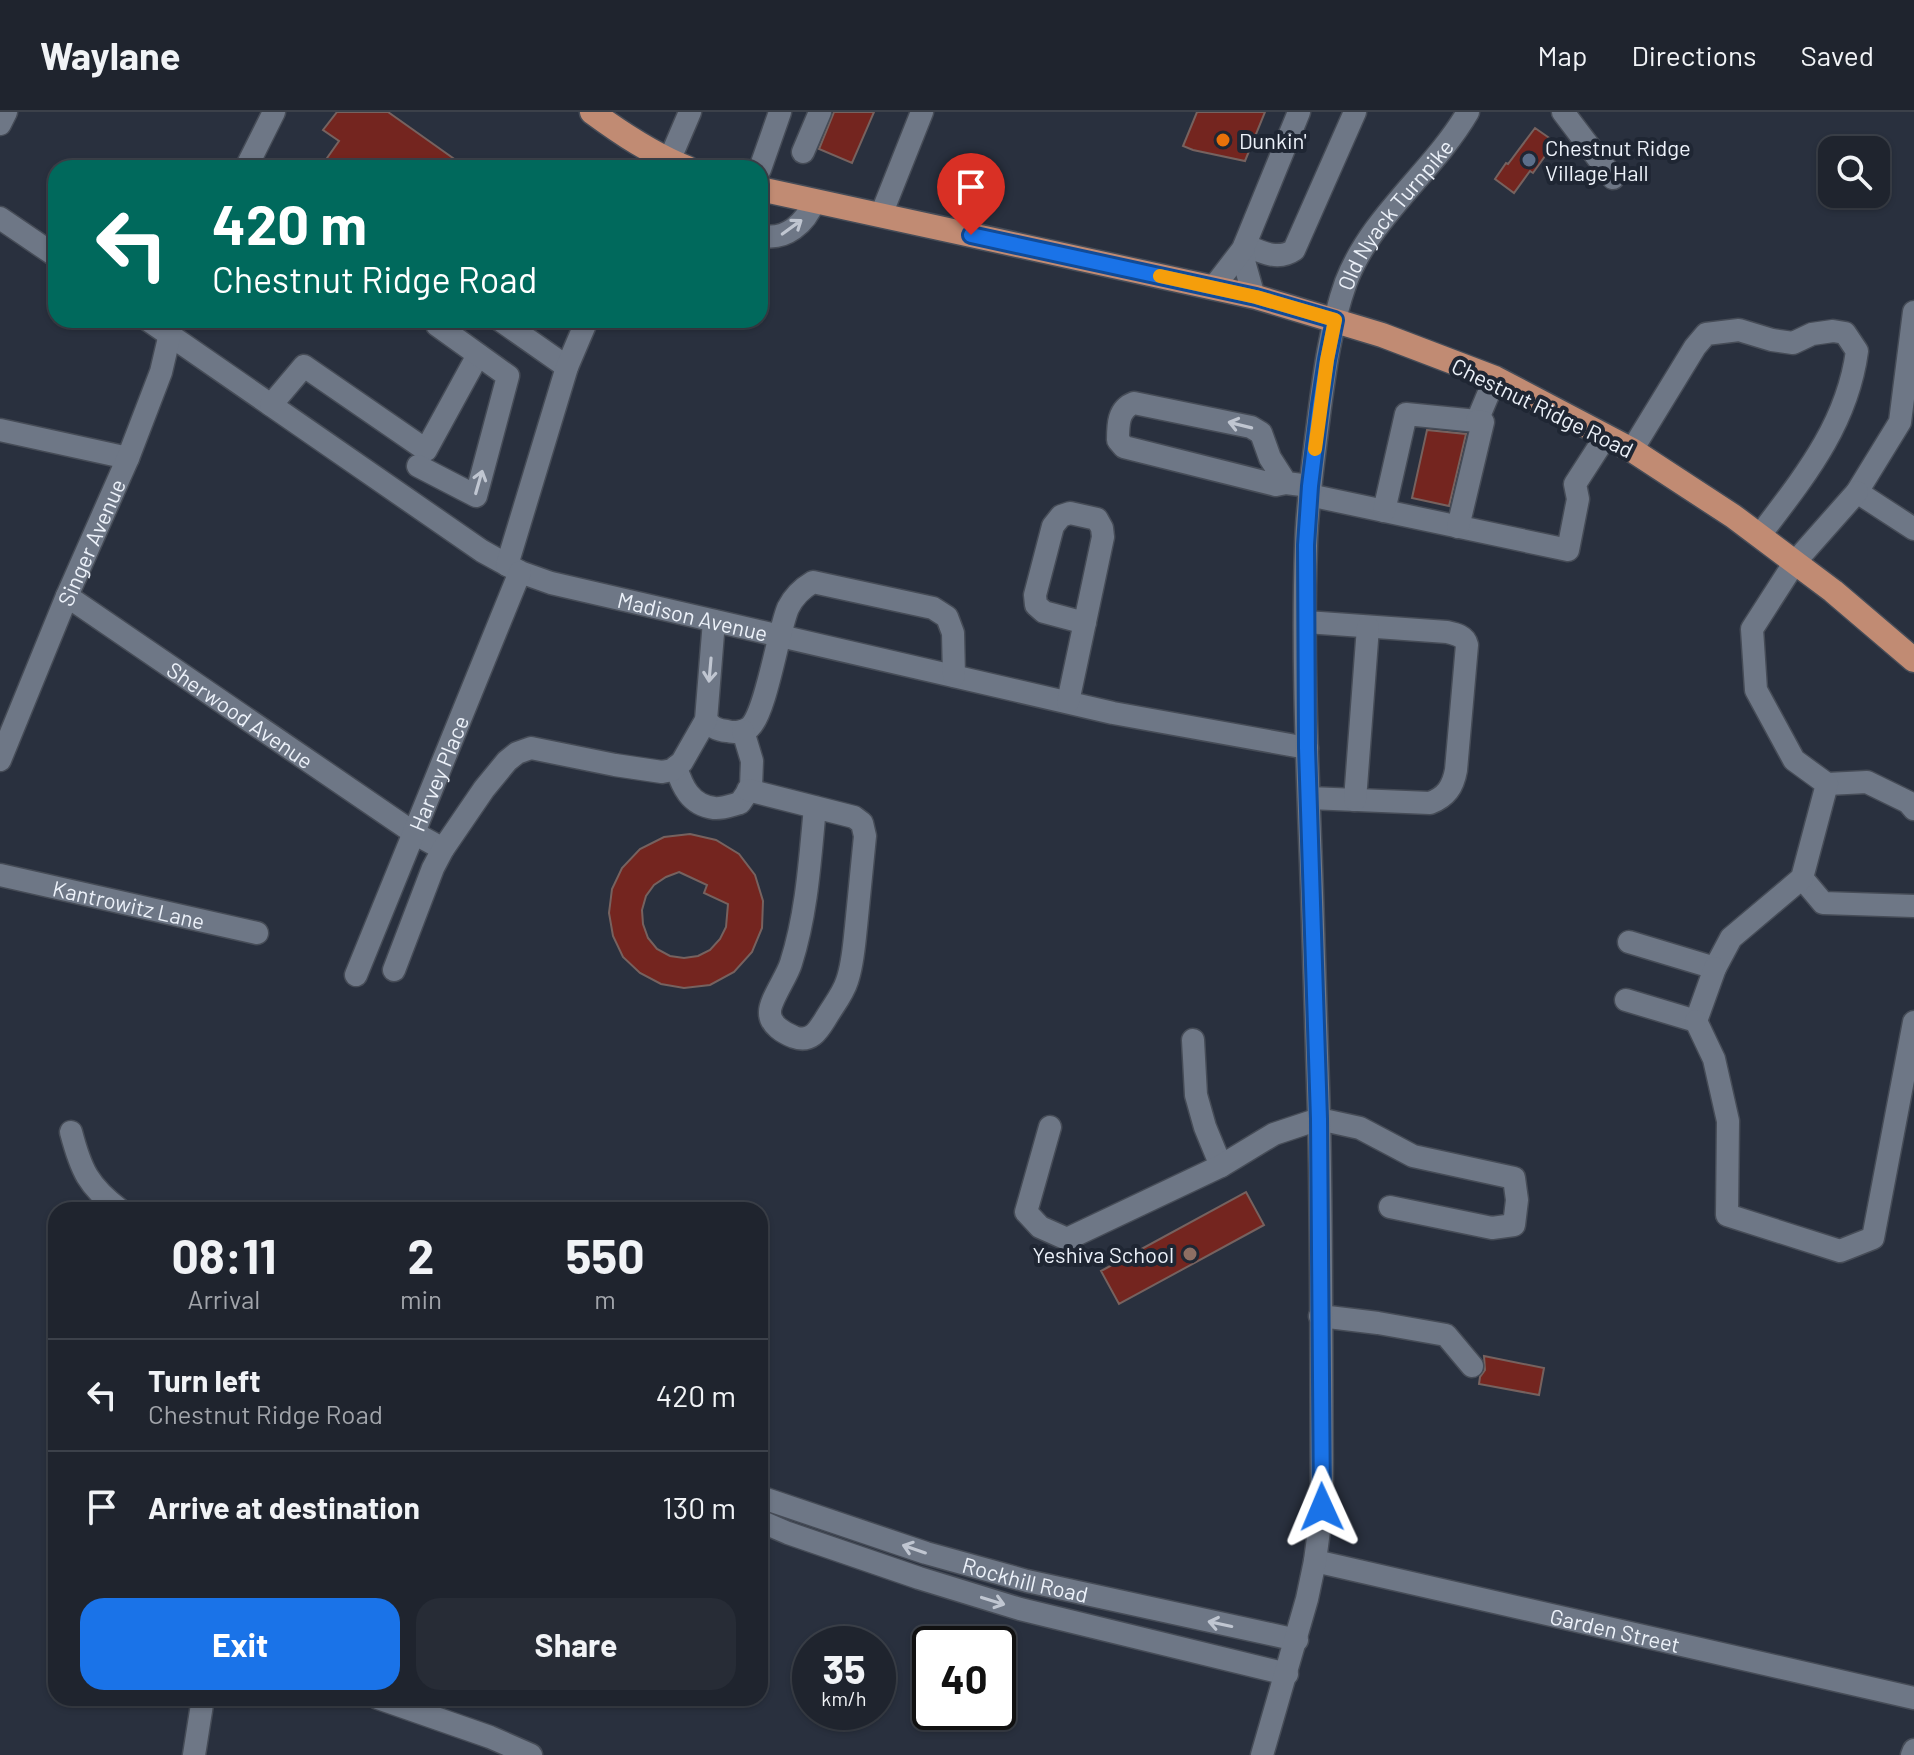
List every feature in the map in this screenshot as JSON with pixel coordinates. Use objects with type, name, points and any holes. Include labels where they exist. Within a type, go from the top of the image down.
[{"type":"main road","points":[[592,112],[664,160]]},
{"type":"main road","name":"Chestnut Ridge Road","points":[[768,191],[1254,297],[1382,335],[1495,378],[1632,450],[1760,535],[1833,591],[1914,660]]},
{"type":"street","points":[[0,124],[6,112]]},
{"type":"street","points":[[250,160],[274,112]]},
{"type":"street","points":[[676,160],[690,112]]},
{"type":"street","points":[[763,160],[780,112]]},
{"type":"street","points":[[803,152],[820,112]]},
{"type":"street","points":[[881,215],[922,112]]},
{"type":"street","points":[[1213,288],[1244,247],[1299,112]]},
{"type":"street","points":[[1244,247],[1280,256],[1294,250],[1355,112]]},
{"type":"street","name":"Old Nyack Turnpike","points":[[1262,1755],[1297,1640],[1315,1561],[1322,1507],[1319,1119],[1307,748],[1306,545],[1310,490],[1327,360],[1347,281],[1370,237],[1468,112]]},
{"type":"street","points":[[1563,112],[1613,178]]},
{"type":"street","points":[[768,237],[783,235],[800,224],[814,201]]},
{"type":"street","points":[[0,218],[48,251]]},
{"type":"street","points":[[1244,247],[1245,265],[1254,297]]},
{"type":"street","points":[[1914,312],[1900,422],[1857,492],[1795,562],[1752,629],[1756,690],[1794,760],[1827,784],[1867,782],[1908,802],[1914,809]]},
{"type":"street","name":"Singer Avenue","points":[[0,760],[128,458],[161,372],[171,328]]},
{"type":"street","name":"Madison Avenue","points":[[172,328],[271,405],[482,551],[513,569],[551,583],[1113,713],[1307,748]]},
{"type":"street","points":[[271,405],[304,366],[476,496],[508,376],[441,328]]},
{"type":"street","points":[[511,328],[567,367]]},
{"type":"street","name":"Harvey Place","points":[[356,975],[414,833],[513,569],[567,367],[584,328]]},
{"type":"street","points":[[1632,450],[1706,334],[1739,330],[1793,343],[1812,334],[1845,333],[1857,351],[1853,377],[1837,421],[1806,474],[1760,535]]},
{"type":"street","points":[[405,497],[422,458],[478,355]]},
{"type":"street","points":[[1477,421],[1495,378]]},
{"type":"street","points":[[1286,483],[1270,458],[1261,433],[1251,427],[1134,403],[1126,406],[1119,419],[1118,440],[1124,447],[1276,485],[1286,483],[1384,511],[1568,550],[1578,499],[1575,484],[1606,436]]},
{"type":"street","points":[[1384,511],[1406,414],[1483,422],[1458,527]]},
{"type":"street","points":[[0,430],[128,458]]},
{"type":"street","points":[[1254,480],[1270,458]]},
{"type":"street","points":[[1857,492],[1914,529]]},
{"type":"street","points":[[1068,702],[1085,623],[1103,537],[1097,519],[1070,513],[1061,516],[1053,526],[1035,595],[1036,605],[1044,612],[1085,623]]},
{"type":"street","points":[[676,767],[683,787],[694,800],[715,808],[740,803],[751,787],[748,728],[760,706],[788,608],[799,590],[813,582],[933,608],[947,617],[953,633],[954,676]]},
{"type":"street","name":"Sherwood Avenue","points":[[67,596],[414,833],[443,849]]},
{"type":"street","points":[[394,970],[443,849],[484,789],[517,753],[531,748],[662,772],[672,770],[682,762],[706,720],[714,621]]},
{"type":"street","points":[[1306,622],[1447,632],[1466,640],[1467,645],[1454,782],[1440,800],[1430,803],[1309,798]]},
{"type":"street","points":[[1355,800],[1368,627]]},
{"type":"street","points":[[706,720],[719,730],[733,732],[748,728]]},
{"type":"street","points":[[1827,784],[1802,878],[1731,938],[1715,968],[1696,1021],[1714,1059],[1728,1121],[1727,1215],[1840,1251],[1873,1238],[1914,1022]]},
{"type":"street","points":[[748,790],[815,807],[854,817],[862,823],[865,836],[852,962],[847,983],[817,1033],[801,1039],[777,1028],[769,1012],[791,965],[798,937],[807,889],[815,807]]},
{"type":"street","name":"Kantrowitz Lane","points":[[0,875],[257,933]]},
{"type":"street","points":[[1802,878],[1823,903],[1914,906]]},
{"type":"street","points":[[1629,942],[1715,968]]},
{"type":"street","points":[[1626,1000],[1696,1021]]},
{"type":"street","points":[[1193,1040],[1196,1095],[1221,1166]]},
{"type":"street","points":[[1050,1127],[1026,1212],[1040,1227],[1067,1239],[1221,1166],[1274,1134],[1319,1119],[1360,1128],[1413,1156],[1514,1178],[1517,1200],[1514,1225],[1492,1228],[1390,1207]]},
{"type":"street","points":[[71,1132],[85,1176],[109,1202]]},
{"type":"street","points":[[1320,1316],[1446,1335],[1472,1366]]},
{"type":"street","name":"Rockhill Road","points":[[768,1500],[926,1553],[1027,1581],[1297,1640]]},
{"type":"street","name":"Rockhill Road","points":[[768,1524],[919,1578],[1020,1609],[1287,1674]]},
{"type":"street","name":"Garden Street","points":[[1315,1561],[1914,1698]]},
{"type":"street","points":[[194,1755],[202,1706]]},
{"type":"street","points":[[401,1706],[531,1755]]},
{"type":"building","points":[[337,112],[388,112],[456,160],[326,160],[339,141],[323,130]]},
{"type":"building","points":[[834,112],[874,112],[852,163],[819,149]]},
{"type":"building","points":[[1197,112],[1265,112],[1245,161],[1183,146]]},
{"type":"building","name":"Chestnut Ridge Village Hall","points":[[1535,128],[1555,142],[1514,193],[1495,179]]},
{"type":"building","points":[[1427,430],[1466,434],[1449,506],[1412,498]]},
{"type":"building","points":[[690,834],[716,840],[739,854],[755,875],[763,901],[762,928],[752,952],[734,972],[710,985],[684,988],[661,984],[640,973],[623,957],[613,936],[609,913],[612,889],[622,868],[640,849],[664,837]],"holes":[[[679,872],[707,885],[704,893],[728,904],[726,927],[720,939],[710,950],[698,956],[670,956],[657,949],[648,938],[642,910],[646,896],[654,885]]]},
{"type":"building","points":[[1246,1192],[1264,1225],[1119,1304],[1101,1271]]},
{"type":"building","points":[[1484,1356],[1544,1368],[1539,1395],[1479,1384],[1485,1370]]},
{"type":"slow traffic","points":[[1160,276],[1256,297],[1335,320],[1315,449]]},
{"type":"place","name":"Dunkin'","points":[[1223,140]]},
{"type":"place","name":"Chestnut Ridge Village Hall","points":[[1529,160]]},
{"type":"place","name":"Yeshiva School","points":[[1190,1254]]},
{"type":"route","points":[[971,235],[1256,297],[1335,320],[1320,405],[1306,545],[1307,748],[1319,1119],[1322,1507]]}]
